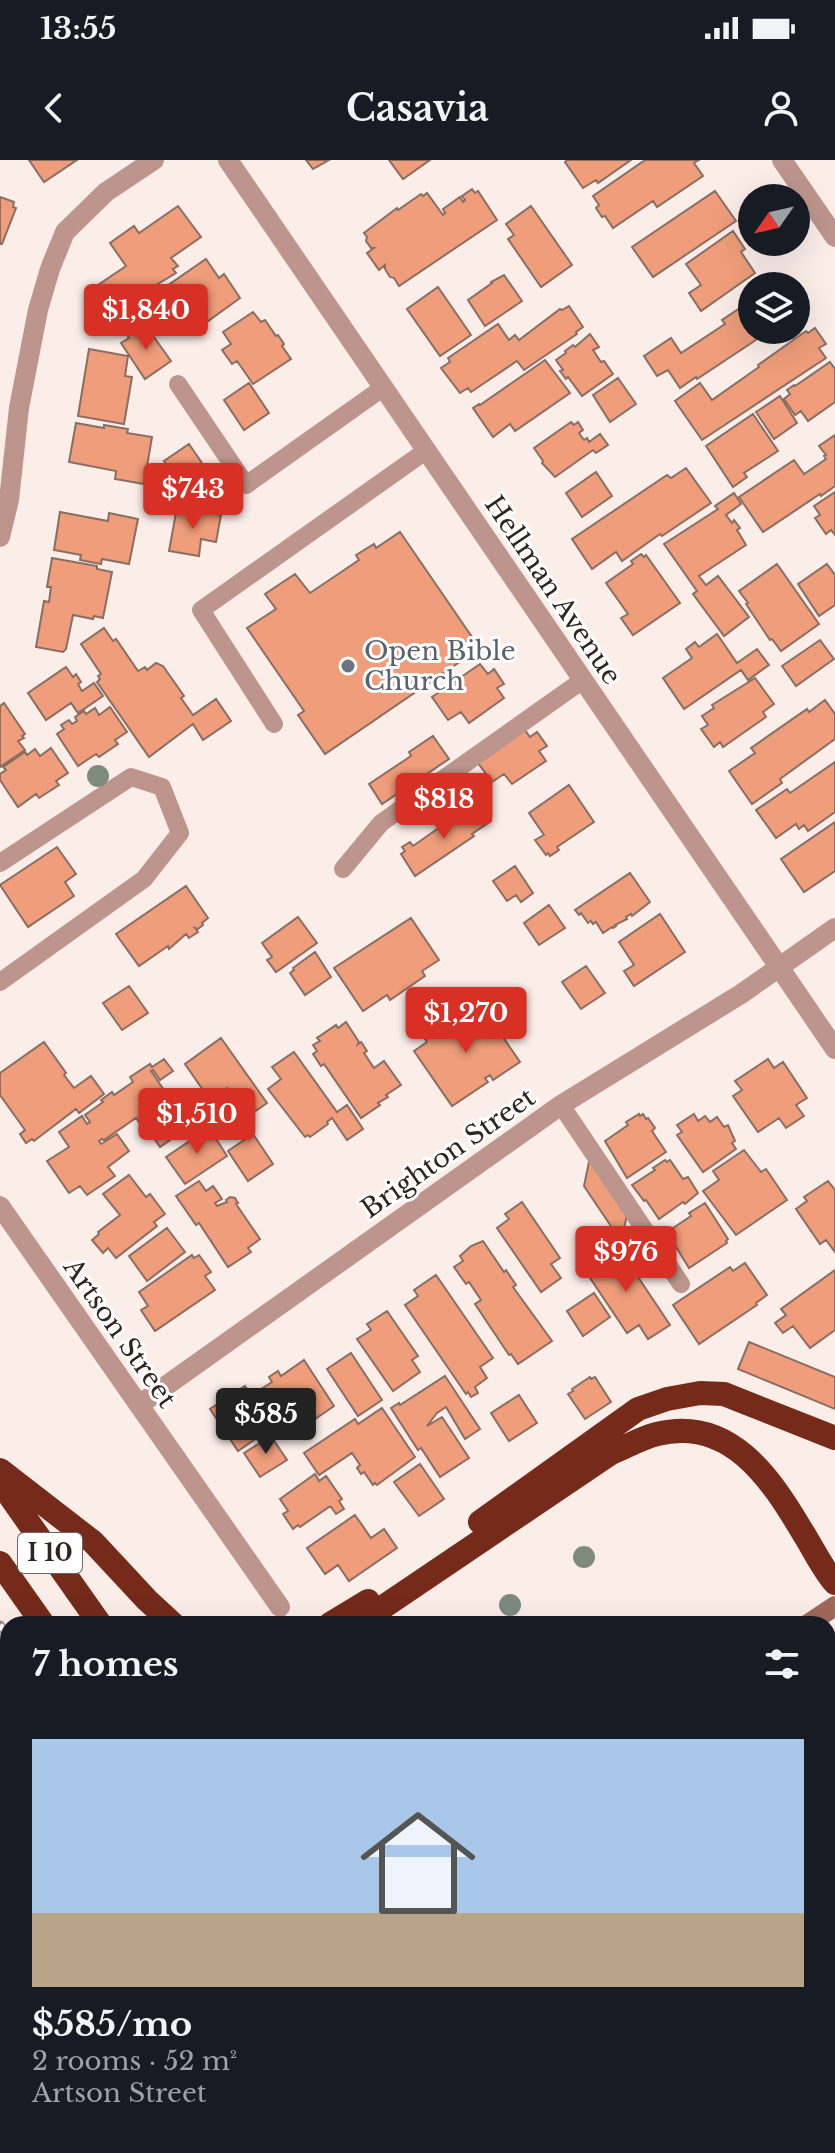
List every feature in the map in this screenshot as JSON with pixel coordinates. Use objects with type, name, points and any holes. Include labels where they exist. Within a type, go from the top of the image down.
[{"type":"highway","points":[[344,1616],[638,1409],[700,1393],[724,1394],[835,1438]]},
{"type":"highway","points":[[370,1616],[611,1453],[657,1434],[696,1431],[731,1444],[761,1469],[835,1583]]},
{"type":"highway","points":[[0,1470],[93,1542],[164,1616]]},
{"type":"highway","name":"I 10","points":[[0,1482],[94,1616]]},
{"type":"highway","points":[[0,1563],[37,1616]]},
{"type":"street","points":[[0,537],[9,500],[19,408],[38,310],[65,232],[106,192],[154,160]]},
{"type":"street","name":"Hellman Avenue","points":[[228,160],[835,1049]]},
{"type":"street","points":[[782,160],[835,237]]},
{"type":"street","name":"Brighton Street","points":[[139,1405],[561,1105],[741,994],[835,928]]},
{"type":"street","name":"Artson Street","points":[[0,1206],[280,1607]]},
{"type":"lane","points":[[178,384],[246,485],[384,387]]},
{"type":"lane","points":[[274,724],[201,610],[427,450]]},
{"type":"lane","points":[[343,869],[381,823],[583,680]]},
{"type":"lane","points":[[0,863],[131,777],[162,787],[180,833],[144,879],[0,982]]},
{"type":"lane","points":[[561,1105],[681,1284]]},
{"type":"building","points":[[29,160],[77,160],[44,182]]},
{"type":"building","points":[[306,160],[329,160],[313,169]]},
{"type":"building","points":[[389,160],[430,160],[403,179]]},
{"type":"building","points":[[631,160],[598,183],[596,180],[583,188],[565,162]]},
{"type":"building","points":[[645,160],[699,160],[694,163],[703,176],[657,207],[653,201],[613,228],[596,208],[599,205],[593,196]]},
{"type":"building","points":[[472,189],[475,193],[478,191],[497,220],[399,286],[390,277],[385,265],[379,270],[367,253],[374,248],[366,241],[364,233],[421,194],[427,193],[443,215],[443,209],[460,197],[463,202],[462,196]]},
{"type":"building","points":[[715,191],[736,221],[653,277],[632,247]]},
{"type":"building","points":[[0,197],[14,202],[13,207],[16,208],[2,244],[0,244]]},
{"type":"building","points":[[178,206],[201,237],[171,258],[178,266],[173,269],[176,273],[104,318],[86,293],[126,266],[110,243],[134,226],[139,233]]},
{"type":"building","points":[[531,206],[572,265],[541,287],[508,239],[514,235],[506,224]]},
{"type":"building","points":[[733,231],[738,238],[738,256],[744,256],[754,272],[738,272],[738,285],[701,311],[689,293],[701,285],[686,264]]},
{"type":"building","points":[[206,259],[219,278],[224,274],[240,298],[204,324],[202,321],[194,327],[183,310],[164,323],[148,299]]},
{"type":"building","points":[[504,275],[522,301],[485,326],[468,300]]},
{"type":"building","points":[[438,287],[471,335],[440,356],[407,309]]},
{"type":"building","points":[[569,306],[583,327],[524,370],[517,361],[471,392],[468,388],[460,393],[441,368],[450,362],[448,358],[498,324],[509,340],[515,335],[519,340],[560,309]]},
{"type":"building","points":[[738,309],[738,344],[750,344],[680,388],[668,370],[657,376],[644,356],[671,338],[681,353],[725,324],[722,320]]},
{"type":"building","points":[[253,312],[278,335],[291,359],[253,384],[237,361],[232,364],[222,350],[231,344],[223,332]]},
{"type":"building","points":[[146,326],[171,361],[145,379],[121,343],[129,338],[127,335]]},
{"type":"building","points":[[815,328],[826,344],[819,348],[826,358],[702,440],[675,401],[700,383],[712,400],[788,344],[810,344],[810,332]]},
{"type":"building","points":[[590,334],[599,347],[593,350],[613,374],[582,396],[560,371],[563,370],[556,360]]},
{"type":"building","points":[[89,349],[128,356],[125,376],[132,377],[124,424],[78,416]]},
{"type":"building","points":[[545,360],[570,393],[515,431],[510,424],[493,437],[473,408]]},
{"type":"building","points":[[830,362],[835,369],[835,402],[808,421],[801,411],[795,415],[784,399],[790,394],[787,390]]},
{"type":"building","points":[[618,378],[636,404],[610,422],[593,395]]},
{"type":"building","points":[[249,383],[269,413],[244,430],[224,400]]},
{"type":"building","points":[[780,396],[797,423],[774,439],[756,412]]},
{"type":"building","points":[[753,414],[778,451],[744,473],[747,477],[733,487],[706,446]]},
{"type":"building","points":[[571,422],[574,425],[578,422],[583,430],[579,433],[584,440],[587,438],[589,442],[600,434],[608,445],[596,453],[593,450],[555,477],[534,448]]},
{"type":"building","points":[[76,423],[128,429],[127,433],[152,437],[144,484],[115,479],[116,471],[69,462]]},
{"type":"building","points":[[835,435],[835,486],[763,532],[739,497],[794,460],[804,474],[826,459],[819,446]]},
{"type":"building","points":[[189,444],[221,491],[212,497],[204,486],[188,497],[164,461]]},
{"type":"building","points":[[686,468],[711,503],[622,561],[616,552],[592,569],[572,539],[667,475],[671,478]]},
{"type":"building","points":[[596,472],[612,496],[582,517],[566,493]]},
{"type":"building","points":[[835,492],[835,535],[831,530],[826,534],[815,518],[820,515],[814,506]]},
{"type":"building","points":[[734,493],[741,504],[726,515],[740,528],[737,530],[746,545],[699,576],[706,585],[718,576],[749,617],[724,636],[693,594],[697,591],[664,544],[718,509],[715,506]]},
{"type":"building","points":[[177,507],[221,515],[216,542],[201,539],[199,556],[169,551]]},
{"type":"building","points":[[60,512],[108,521],[109,513],[138,519],[129,564],[102,559],[101,564],[80,560],[81,555],[54,550]]},
{"type":"building","points":[[400,532],[472,637],[453,650],[461,661],[325,754],[298,715],[304,711],[247,628],[276,609],[265,594],[295,574],[310,593],[359,560],[356,555],[374,544],[376,548]]},
{"type":"building","points":[[641,554],[646,555],[680,603],[633,635],[621,618],[628,614],[606,583],[633,564],[631,561]]},
{"type":"building","points":[[52,558],[97,566],[97,569],[112,572],[103,618],[73,615],[63,652],[36,647],[44,601],[49,602],[51,587],[47,587]]},
{"type":"building","points":[[777,564],[819,624],[781,651],[770,640],[739,591]]},
{"type":"building","points":[[827,564],[835,575],[835,605],[819,616],[798,584]]},
{"type":"building","points":[[104,628],[113,641],[116,639],[138,671],[145,667],[147,670],[156,663],[163,666],[193,715],[216,699],[231,721],[203,740],[193,724],[149,757],[97,682],[101,674],[81,644]]},
{"type":"building","points":[[717,634],[737,663],[757,649],[769,665],[748,680],[741,670],[684,709],[663,678],[692,658],[686,649],[695,642],[699,647]]},
{"type":"building","points":[[820,640],[834,659],[796,686],[782,666]]},
{"type":"building","points":[[480,664],[488,674],[494,669],[504,684],[497,688],[504,698],[469,723],[461,712],[448,720],[432,697]]},
{"type":"building","points":[[66,667],[73,677],[76,674],[82,691],[94,683],[103,696],[78,713],[71,703],[46,720],[28,693]]},
{"type":"building","points":[[755,678],[774,704],[763,712],[766,717],[723,747],[720,742],[714,747],[701,729],[708,725],[702,716],[714,708],[712,705]]},
{"type":"building","points":[[825,700],[835,714],[835,739],[780,779],[782,783],[752,804],[729,771],[755,753],[751,748]]},
{"type":"building","points":[[4,703],[25,734],[18,741],[25,750],[0,767],[0,706]]},
{"type":"building","points":[[110,707],[127,732],[115,740],[118,744],[78,766],[57,734],[64,729],[61,725],[69,720],[72,724],[77,721],[75,717],[84,711],[86,714],[95,708],[99,715]]},
{"type":"building","points":[[522,726],[530,737],[537,732],[547,746],[539,751],[546,761],[512,784],[504,774],[492,782],[475,759]]},
{"type":"building","points":[[433,736],[449,759],[382,804],[369,784],[411,756],[409,752]]},
{"type":"building","points":[[51,748],[68,773],[56,781],[59,785],[39,798],[36,794],[18,807],[0,780],[0,774],[6,770],[3,767],[25,752],[27,755],[35,749],[40,756]]},
{"type":"building","points":[[835,762],[835,812],[808,831],[804,825],[799,829],[796,824],[776,838],[756,810],[787,789],[790,793]]},
{"type":"building","points":[[569,785],[594,822],[557,847],[559,850],[546,855],[535,840],[544,835],[529,813]]},
{"type":"building","points":[[481,805],[491,821],[415,876],[401,854],[405,851],[402,847],[410,842],[413,846],[453,818],[455,822]]},
{"type":"building","points":[[835,822],[835,871],[804,892],[781,859]]},
{"type":"building","points":[[57,847],[76,874],[65,882],[74,896],[28,927],[0,885]]},
{"type":"building","points":[[515,866],[533,893],[521,902],[516,895],[507,901],[493,881]]},
{"type":"building","points":[[630,873],[650,902],[632,916],[603,933],[596,922],[588,923],[575,910]]},
{"type":"building","points":[[186,886],[208,918],[198,929],[195,928],[198,932],[189,938],[186,934],[169,949],[168,946],[139,966],[116,934]]},
{"type":"building","points":[[549,905],[565,928],[539,945],[524,923]]},
{"type":"building","points":[[660,914],[685,952],[634,986],[624,971],[634,965],[619,942]]},
{"type":"building","points":[[298,917],[317,943],[276,972],[267,960],[272,957],[262,943]]},
{"type":"building","points":[[411,918],[439,960],[422,971],[425,976],[390,1000],[387,995],[363,1011],[334,968]]},
{"type":"building","points":[[315,952],[331,977],[305,995],[290,973]]},
{"type":"building","points":[[586,966],[605,993],[581,1009],[562,982]]},
{"type":"building","points":[[129,986],[148,1013],[122,1030],[103,1003]]},
{"type":"building","points":[[481,1005],[520,1062],[493,1080],[490,1075],[485,1078],[488,1082],[452,1106],[414,1051],[427,1042],[419,1030],[427,1024],[435,1036]]},
{"type":"building","points":[[346,1022],[358,1044],[361,1042],[367,1051],[364,1053],[374,1068],[384,1061],[401,1085],[361,1118],[324,1064],[321,1066],[313,1054],[317,1051],[313,1045],[320,1041],[317,1038]]},
{"type":"building","points":[[221,1038],[267,1103],[247,1117],[227,1088],[210,1100],[185,1064]]},
{"type":"building","points":[[44,1042],[74,1088],[91,1076],[104,1094],[79,1113],[76,1109],[34,1141],[32,1139],[26,1143],[20,1134],[25,1130],[0,1095],[0,1073]]},
{"type":"building","points":[[294,1052],[337,1112],[347,1105],[363,1129],[347,1140],[332,1118],[310,1137],[305,1137],[268,1089],[281,1079],[272,1067]]},
{"type":"building","points":[[164,1059],[173,1071],[160,1080],[151,1071],[187,1128],[160,1147],[136,1118],[99,1141],[101,1144],[117,1134],[129,1151],[108,1167],[115,1176],[87,1195],[80,1186],[69,1193],[47,1161],[69,1147],[59,1132],[82,1116],[87,1124],[90,1122],[85,1115],[103,1102],[101,1100],[133,1082],[130,1077]]},
{"type":"building","points":[[768,1059],[774,1068],[783,1062],[807,1098],[796,1105],[804,1116],[786,1128],[779,1118],[758,1132],[733,1096],[742,1090],[735,1081]]},
{"type":"building","points":[[639,1114],[648,1118],[655,1128],[652,1131],[666,1152],[627,1178],[605,1141]]},
{"type":"building","points":[[694,1114],[698,1121],[705,1116],[710,1122],[717,1117],[724,1127],[728,1125],[735,1141],[732,1143],[736,1149],[703,1172],[677,1135],[682,1132],[677,1125]]},
{"type":"building","points":[[209,1128],[227,1156],[185,1184],[166,1157]]},
{"type":"building","points":[[253,1134],[273,1164],[248,1181],[228,1151]]},
{"type":"building","points":[[744,1150],[761,1172],[766,1169],[787,1200],[736,1235],[703,1191],[719,1180],[713,1171]]},
{"type":"building","points":[[590,1157],[628,1211],[621,1241],[584,1186]]},
{"type":"building","points":[[665,1160],[670,1160],[683,1179],[688,1177],[698,1193],[659,1219],[632,1185]]},
{"type":"building","points":[[129,1175],[146,1197],[150,1194],[165,1214],[154,1222],[157,1226],[116,1258],[108,1248],[103,1253],[92,1240],[120,1215],[103,1194]]},
{"type":"building","points":[[199,1181],[206,1191],[213,1186],[222,1199],[215,1203],[217,1206],[227,1202],[230,1197],[235,1198],[260,1239],[248,1248],[251,1252],[228,1267],[199,1223],[196,1225],[176,1196]]},
{"type":"building","points":[[828,1181],[835,1190],[835,1252],[826,1240],[820,1244],[796,1209],[807,1201],[804,1197]]},
{"type":"building","points":[[522,1202],[560,1258],[551,1264],[561,1278],[541,1292],[497,1228],[509,1219],[505,1214]]},
{"type":"building","points":[[705,1203],[728,1239],[727,1243],[689,1268],[667,1232]]},
{"type":"building","points":[[167,1228],[185,1252],[147,1281],[129,1256]]},
{"type":"building","points":[[483,1241],[504,1272],[506,1270],[516,1285],[513,1287],[552,1341],[518,1364],[475,1304],[481,1300],[454,1267],[463,1261],[460,1256],[471,1246]]},
{"type":"building","points":[[620,1250],[670,1325],[648,1339],[639,1325],[627,1333],[582,1266],[602,1252],[606,1259]]},
{"type":"building","points":[[192,1255],[194,1258],[199,1255],[211,1272],[205,1276],[215,1290],[155,1331],[141,1310],[148,1306],[139,1292]]},
{"type":"building","points":[[745,1263],[767,1295],[699,1344],[673,1305],[730,1267],[733,1271]]},
{"type":"building","points":[[835,1270],[835,1330],[810,1348],[793,1326],[783,1333],[775,1323],[786,1315],[781,1309]]},
{"type":"building","points":[[436,1275],[493,1358],[480,1367],[487,1378],[475,1387],[478,1393],[471,1397],[405,1305],[418,1296],[414,1290]]},
{"type":"building","points":[[594,1293],[610,1317],[583,1336],[567,1311]]},
{"type":"building","points":[[387,1311],[418,1356],[412,1360],[420,1372],[393,1391],[357,1339],[371,1330],[367,1324]]},
{"type":"building","points":[[749,1342],[835,1377],[835,1409],[738,1369]]},
{"type":"building","points":[[351,1353],[382,1400],[358,1416],[327,1369]]},
{"type":"building","points":[[304,1360],[334,1406],[292,1435],[283,1422],[280,1424],[258,1391],[272,1382],[269,1377],[278,1371],[281,1376]]},
{"type":"building","points":[[445,1376],[480,1429],[465,1439],[446,1407],[437,1413],[427,1426],[442,1417],[469,1458],[440,1477],[391,1408]]},
{"type":"building","points":[[590,1377],[595,1377],[611,1402],[585,1419],[568,1394]]},
{"type":"building","points":[[245,1386],[273,1427],[238,1451],[210,1409]]},
{"type":"building","points":[[519,1395],[537,1423],[509,1441],[491,1413]]},
{"type":"building","points":[[382,1408],[415,1457],[377,1485],[373,1485],[364,1472],[361,1474],[357,1468],[360,1465],[352,1453],[319,1475],[304,1453],[355,1419],[358,1424]]},
{"type":"building","points":[[271,1436],[287,1460],[260,1477],[244,1453]]},
{"type":"building","points":[[420,1464],[444,1499],[419,1516],[394,1482]]},
{"type":"building","points":[[315,1474],[319,1481],[326,1476],[342,1499],[339,1501],[344,1509],[336,1514],[329,1507],[293,1529],[283,1514],[288,1511],[280,1499]]},
{"type":"building","points":[[355,1515],[371,1538],[384,1529],[397,1548],[349,1581],[338,1565],[325,1574],[307,1548]]},
{"type":"place","name":"Open Bible Church","points":[[348,666]]}]
